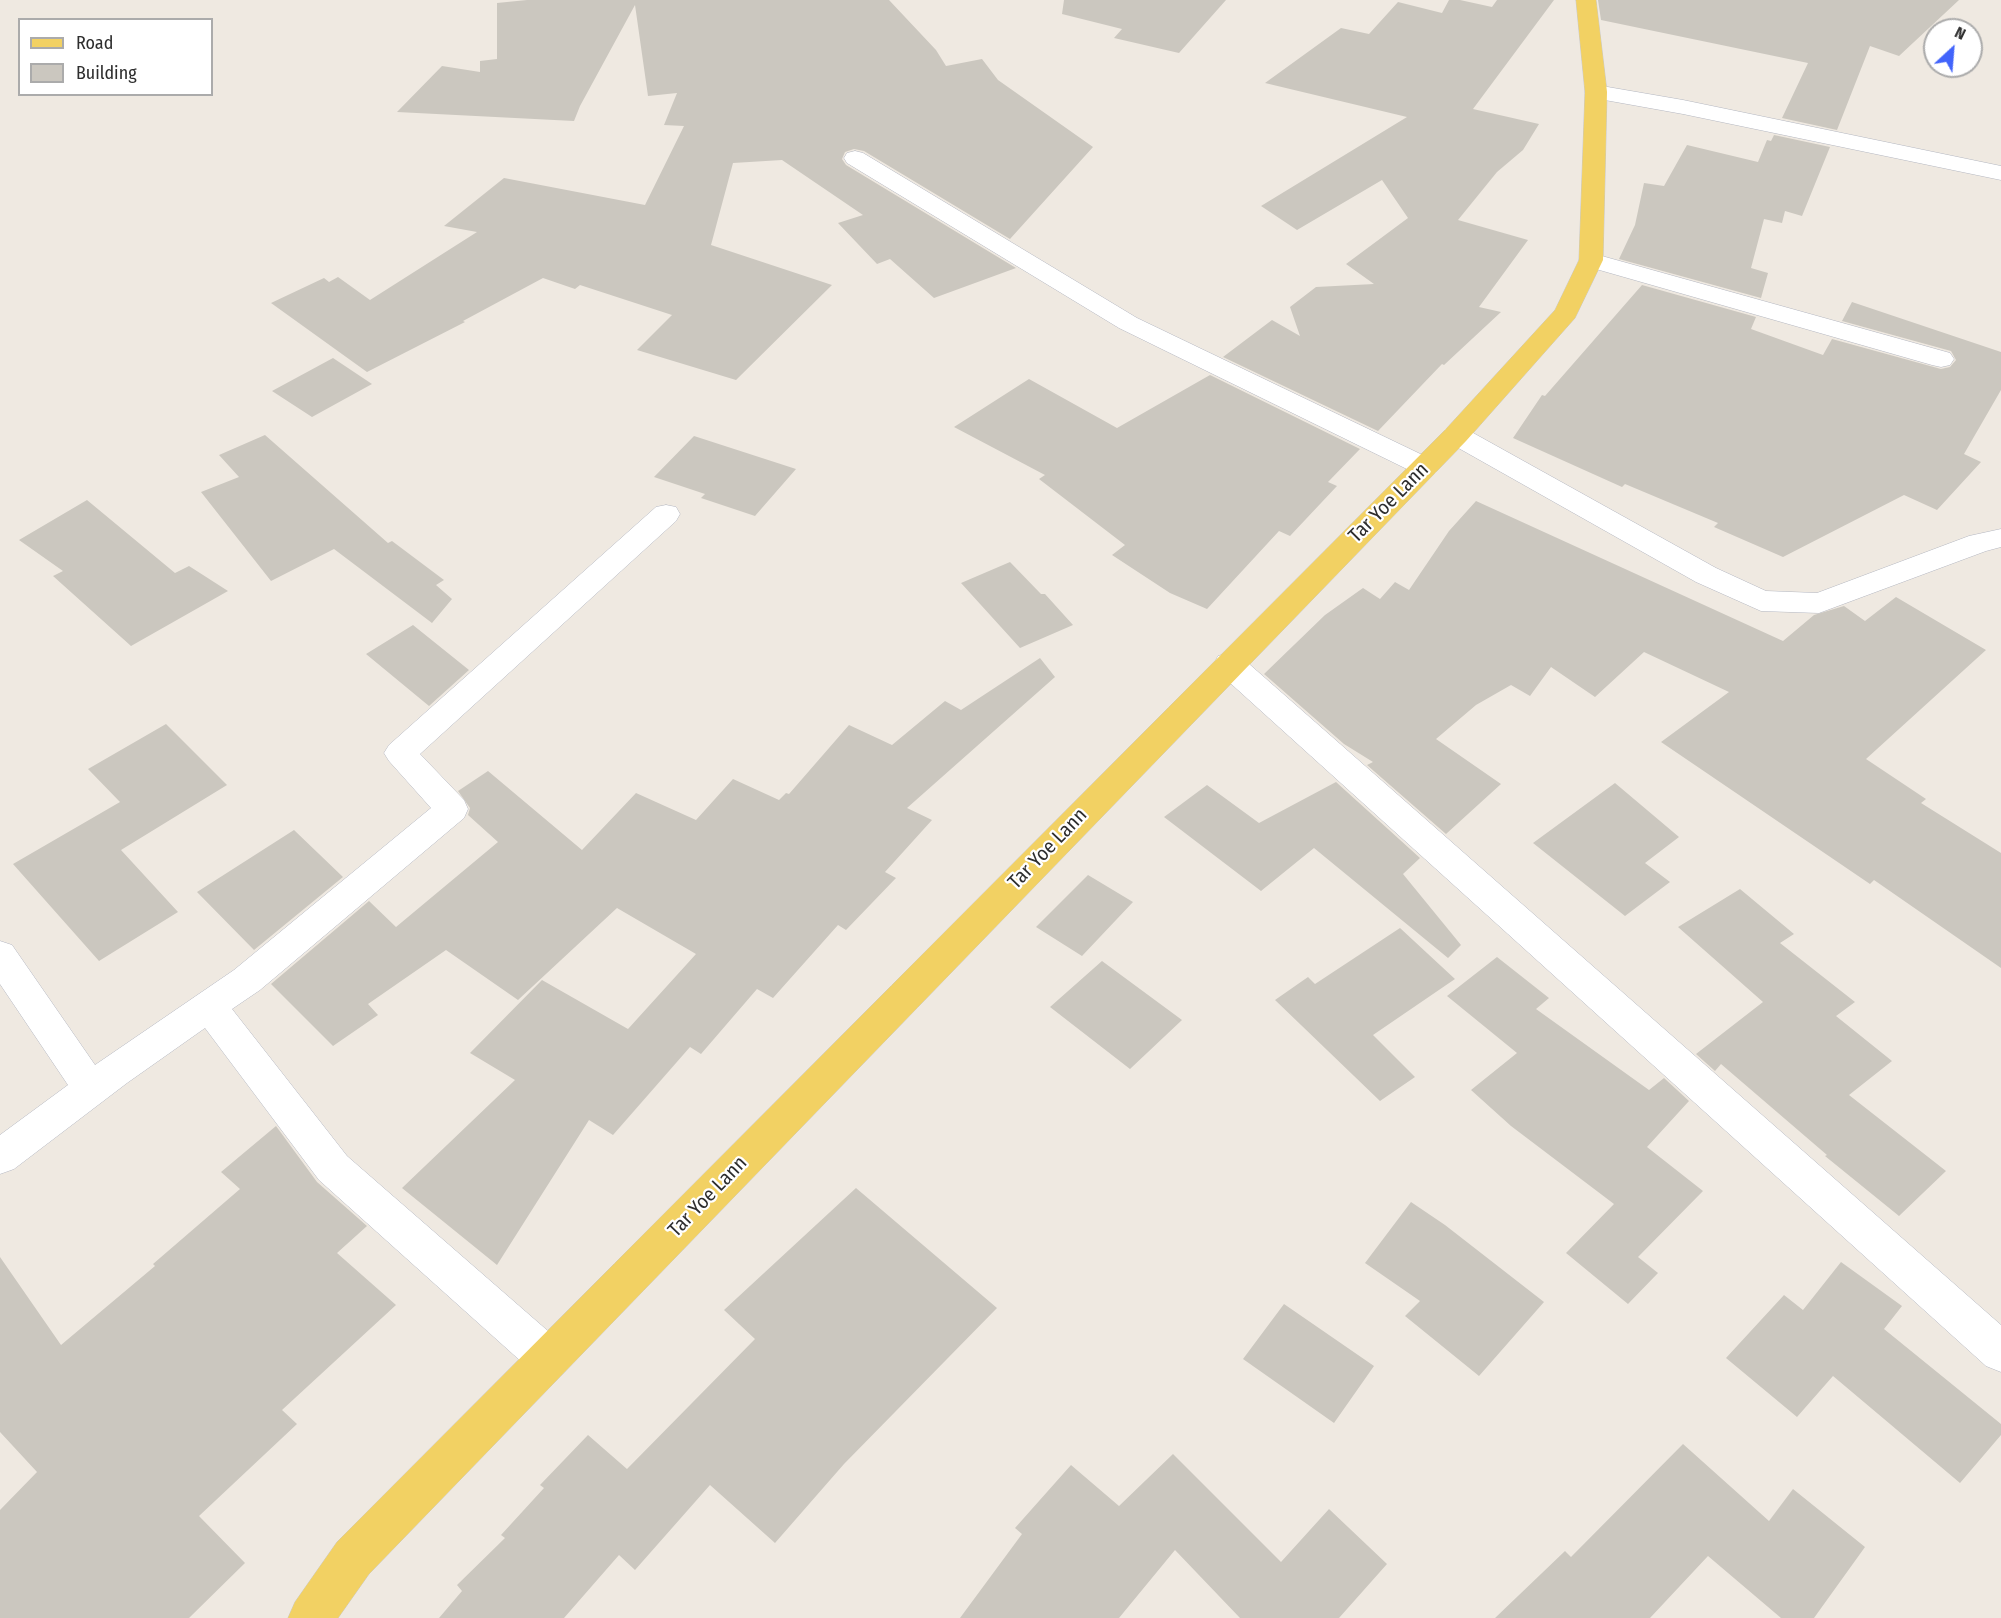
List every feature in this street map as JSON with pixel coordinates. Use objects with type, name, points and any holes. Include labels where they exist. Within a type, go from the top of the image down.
[{"type":"main road","name":"Tar Yoe Lann","points":[[311,1618],[353,1558],[1425,467],[1566,313],[1591,260],[1596,92],[1586,0]]},
{"type":"street","points":[[1596,92],[1683,107],[2001,173]]},
{"type":"street","points":[[855,158],[1128,323],[1425,467]]},
{"type":"street","points":[[1591,260],[1941,359]]},
{"type":"street","points":[[1456,435],[1706,575],[1761,601],[1819,603],[1979,543],[2001,538]]},
{"type":"street","points":[[0,1157],[91,1089],[247,980],[452,809],[400,753],[666,514]]},
{"type":"street","points":[[1229,664],[2001,1352]]},
{"type":"street","points":[[0,955],[91,1089]]},
{"type":"street","points":[[209,1006],[333,1168],[549,1359]]},
{"type":"building","points":[[527,0],[889,0],[936,50],[946,66],[982,59],[998,80],[1093,147],[1010,239],[864,151],[854,149],[845,152],[842,159],[846,165],[1016,268],[934,298],[890,259],[877,264],[838,223],[863,215],[782,160],[733,163],[711,245],[832,285],[736,380],[637,350],[672,315],[580,285],[575,289],[543,278],[463,321],[465,322],[367,372],[271,303],[324,278],[329,282],[338,277],[370,300],[477,232],[444,226],[504,178],[645,205],[684,126],[664,125],[677,93],[648,96],[635,5],[574,121],[397,112],[442,66],[480,72],[480,61],[497,59],[497,3]]},
{"type":"building","points":[[1064,0],[1226,0],[1179,53],[1114,38],[1122,29],[1062,14]]},
{"type":"building","points":[[1449,0],[1492,7],[1497,0],[1554,0],[1473,109],[1539,124],[1523,150],[1497,172],[1458,220],[1528,240],[1479,307],[1501,312],[1444,365],[1442,364],[1378,431],[1223,357],[1272,320],[1300,336],[1290,307],[1316,287],[1374,284],[1346,264],[1408,218],[1382,180],[1297,230],[1261,206],[1407,117],[1265,83],[1341,28],[1369,34],[1398,2],[1442,13]]},
{"type":"building","points":[[1598,0],[1959,0],[1940,18],[1923,18],[1923,34],[1899,56],[1870,46],[1837,130],[1782,118],[1808,63],[1601,20]]},
{"type":"building","points":[[1774,135],[1830,147],[1802,216],[1785,211],[1782,223],[1764,219],[1751,268],[1768,273],[1761,298],[1619,259],[1635,225],[1644,183],[1664,186],[1687,145],[1758,162],[1767,140],[1771,141]]},
{"type":"building","points":[[1642,285],[1756,317],[1751,329],[1823,355],[1832,339],[1941,369],[1950,367],[1956,360],[1951,351],[1842,321],[1852,302],[2001,352],[2001,390],[1964,454],[1981,462],[1937,510],[1904,495],[1783,557],[1714,527],[1718,523],[1625,484],[1622,487],[1513,438],[1542,395],[1545,396]]},
{"type":"building","points":[[333,358],[372,384],[312,417],[272,391]]},
{"type":"building","points":[[1210,375],[1360,449],[1328,482],[1337,486],[1290,536],[1279,531],[1207,609],[1170,593],[1112,555],[1125,545],[1039,479],[1045,475],[954,427],[1029,379],[1117,428]]},
{"type":"building","points":[[265,435],[388,543],[392,541],[444,580],[436,585],[452,599],[432,623],[334,549],[271,581],[201,492],[239,477],[219,455]]},
{"type":"building","points":[[694,436],[796,469],[755,516],[701,498],[705,494],[654,477]]},
{"type":"building","points":[[87,500],[175,573],[189,566],[228,591],[131,646],[53,576],[63,571],[19,540]]},
{"type":"building","points":[[1476,501],[1783,641],[1814,615],[1844,606],[1865,621],[1896,597],[1986,650],[1866,759],[1926,799],[1921,803],[2001,853],[2001,968],[1874,880],[1870,884],[1661,742],[1729,692],[1644,652],[1595,697],[1551,667],[1530,696],[1511,685],[1476,705],[1436,739],[1501,784],[1446,834],[1367,765],[1373,762],[1344,744],[1264,674],[1325,615],[1363,588],[1380,599],[1395,582],[1409,590],[1449,531]]},
{"type":"building","points":[[1010,562],[1041,594],[1045,594],[1073,625],[1020,648],[961,583]]},
{"type":"building","points":[[413,625],[469,670],[429,706],[366,654]]},
{"type":"building","points":[[1040,658],[1055,677],[907,808],[932,820],[885,872],[896,878],[846,930],[838,925],[773,998],[757,989],[701,1054],[690,1047],[613,1135],[589,1120],[497,1265],[402,1188],[515,1080],[470,1053],[542,980],[628,1029],[696,954],[617,908],[518,1000],[446,950],[368,1004],[378,1015],[333,1046],[271,984],[369,901],[396,927],[498,842],[468,815],[470,808],[458,791],[488,771],[582,850],[636,793],[696,820],[733,779],[779,800],[786,793],[789,794],[849,725],[892,745],[945,701],[961,710]]},
{"type":"building","points":[[166,724],[227,785],[121,850],[178,912],[99,961],[13,864],[120,802],[88,769]]},
{"type":"building","points":[[1336,782],[1420,858],[1403,874],[1461,945],[1448,958],[1314,848],[1261,891],[1164,817],[1207,785],[1259,823]]},
{"type":"building","points":[[1615,783],[1679,837],[1645,863],[1670,882],[1625,916],[1533,843]]},
{"type":"building","points":[[294,830],[343,877],[254,950],[197,892]]},
{"type":"building","points":[[1088,875],[1133,902],[1082,956],[1036,927]]},
{"type":"building","points":[[1740,889],[1794,934],[1780,943],[1855,1002],[1836,1016],[1892,1061],[1849,1095],[1946,1171],[1899,1216],[1825,1156],[1827,1155],[1721,1064],[1715,1071],[1696,1054],[1763,1002],[1678,927]]},
{"type":"building","points":[[1400,928],[1455,979],[1373,1035],[1415,1077],[1380,1101],[1275,1000],[1308,977],[1315,984]]},
{"type":"building","points":[[1497,957],[1549,998],[1536,1009],[1649,1090],[1664,1078],[1689,1101],[1647,1147],[1703,1191],[1638,1257],[1658,1273],[1628,1304],[1566,1253],[1614,1204],[1511,1126],[1471,1090],[1517,1053],[1447,996]]},
{"type":"building","points":[[1102,961],[1182,1020],[1130,1069],[1050,1007]]},
{"type":"building","points":[[276,1126],[317,1182],[367,1226],[337,1253],[396,1305],[282,1410],[297,1424],[199,1516],[245,1563],[189,1618],[0,1618],[0,1510],[37,1472],[0,1432],[0,1257],[61,1345],[155,1266],[153,1264],[240,1189],[221,1172]]},
{"type":"building","points":[[856,1188],[997,1308],[844,1464],[775,1543],[710,1485],[635,1570],[619,1555],[564,1618],[439,1618],[462,1591],[457,1585],[505,1538],[501,1535],[544,1488],[540,1485],[588,1435],[627,1469],[755,1339],[724,1310]]},
{"type":"building","points":[[1411,1202],[1445,1225],[1544,1302],[1479,1376],[1405,1316],[1420,1301],[1365,1263]]},
{"type":"building","points":[[1841,1262],[1902,1306],[1884,1329],[2001,1424],[2001,1435],[1960,1483],[1833,1376],[1797,1417],[1726,1358],[1784,1295],[1803,1310]]},
{"type":"building","points":[[1284,1304],[1374,1366],[1334,1423],[1243,1359]]},
{"type":"building","points":[[1683,1444],[1769,1521],[1793,1489],[1865,1547],[1814,1618],[1781,1618],[1708,1556],[1650,1618],[1495,1618],[1565,1551],[1571,1557]]},
{"type":"building","points":[[1173,1454],[1281,1562],[1329,1509],[1387,1564],[1339,1618],[1240,1618],[1175,1550],[1119,1618],[960,1618],[1022,1534],[1015,1528],[1071,1465],[1119,1506]]}]
